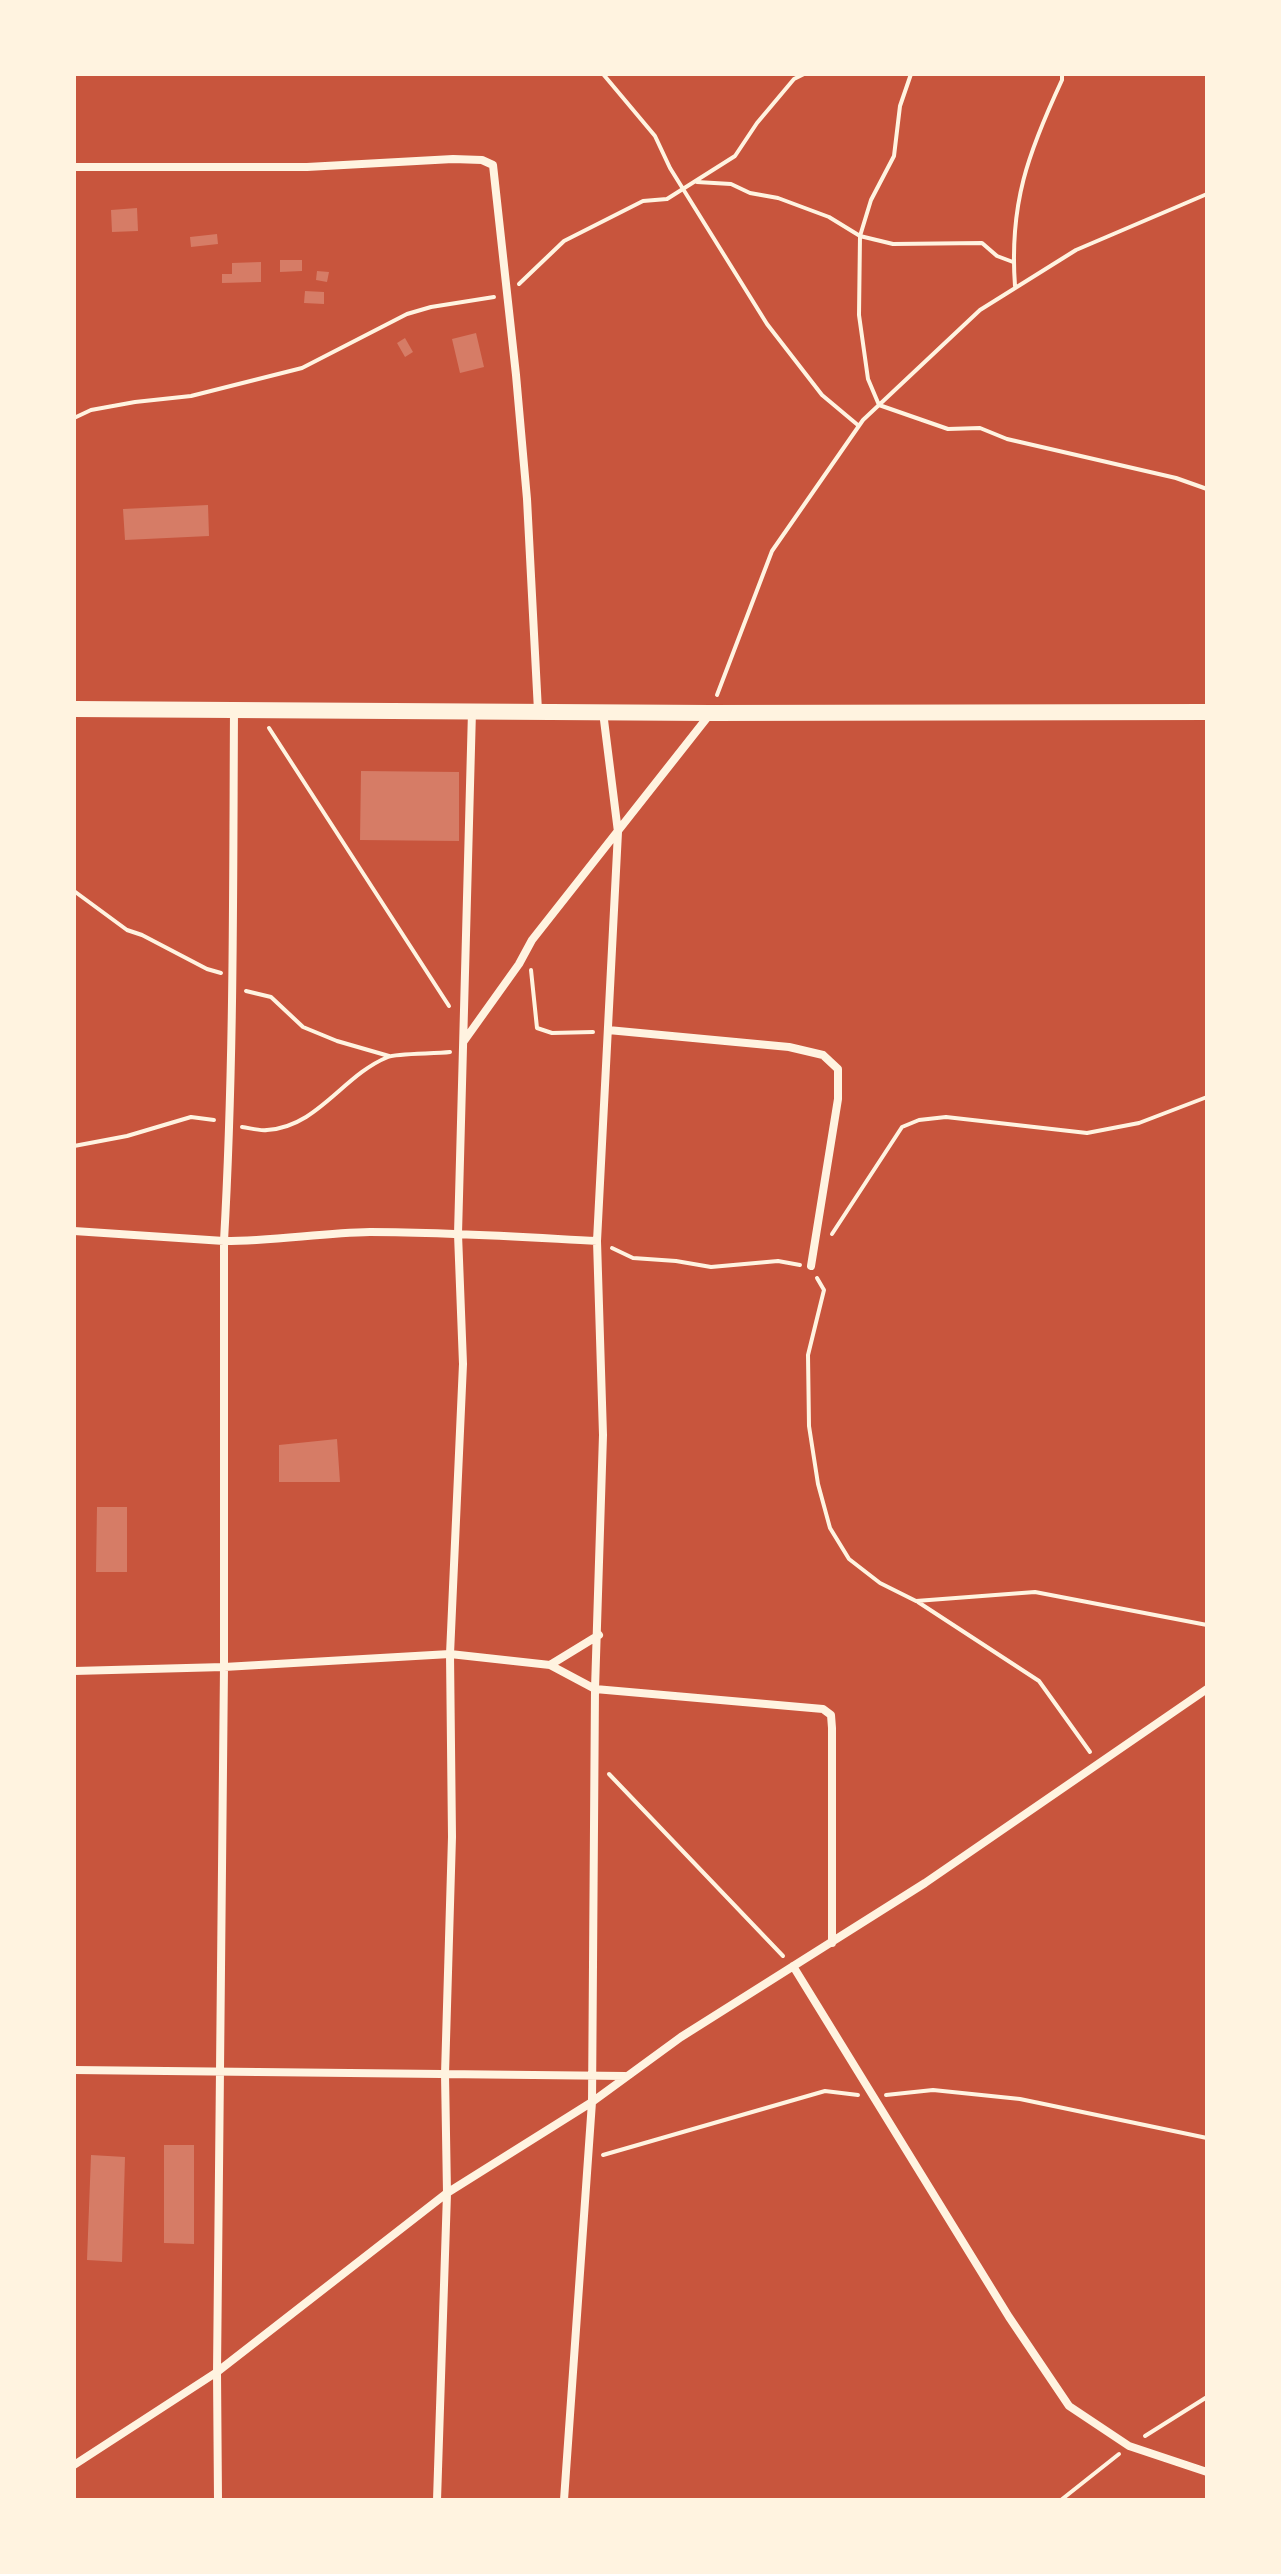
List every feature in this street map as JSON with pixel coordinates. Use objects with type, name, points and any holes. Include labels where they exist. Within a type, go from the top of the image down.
[{"type":"main road","points":[[74,709],[1207,712]]},
{"type":"street","points":[[74,167],[307,167],[482,160],[491,163],[527,499],[538,711]]},
{"type":"street","points":[[218,2500],[224,1241],[231,1122],[235,911],[234,710]]},
{"type":"street","points":[[437,2500],[447,2193],[445,2074],[452,1837],[450,1654],[463,1364],[458,1234],[472,711]]},
{"type":"street","points":[[564,2500],[592,2102],[597,1761],[595,1689],[603,1435],[597,1241],[618,832],[603,711]]},
{"type":"street","points":[[464,1045],[532,940],[710,713]]},
{"type":"street","points":[[608,1030],[789,1047],[823,1055],[838,1069],[838,1099],[811,1266]]},
{"type":"street","points":[[74,1231],[224,1241],[267,1241],[369,1232],[597,1241]]},
{"type":"street","points":[[550,1665],[599,1635]]},
{"type":"street","points":[[74,1671],[224,1667],[450,1654],[550,1665],[595,1689],[823,1709],[831,1715],[832,1943]]},
{"type":"street","points":[[74,2465],[217,2372],[447,2193],[592,2102],[681,2037],[925,1883],[1207,1689]]},
{"type":"street","points":[[793,1966],[1009,2317],[1069,2406],[1129,2446],[1207,2472]]},
{"type":"street","points":[[74,2070],[625,2076]]},
{"type":"path","points":[[603,74],[655,136],[670,168],[767,324],[822,395],[859,426]]},
{"type":"path","points":[[74,418],[91,410],[191,396],[288,372],[302,368],[407,314],[507,295],[564,241],[643,201],[667,199],[735,156],[784,90],[804,74]]},
{"type":"path","points":[[911,74],[900,106],[894,156],[871,200],[860,236],[859,315],[868,379],[879,405],[948,429],[980,428],[1007,439],[1176,478],[1207,489]]},
{"type":"path","points":[[1015,288],[1013,262],[1019,190],[1035,139],[1062,74]]},
{"type":"path","points":[[696,182],[731,184],[750,193],[778,198],[829,217],[860,236],[893,244],[982,243],[997,256],[1013,262]]},
{"type":"path","points":[[710,713],[772,551],[859,426],[879,405],[980,310],[1076,250],[1207,194]]},
{"type":"path","points":[[257,710],[464,1029]]},
{"type":"path","points":[[532,940],[531,971],[537,1028],[552,1033],[581,1034],[608,1030]]},
{"type":"path","points":[[74,1146],[127,1136],[191,1117],[266,1130],[289,1125],[320,1110],[350,1080],[389,1056],[426,1056],[464,1045]]},
{"type":"path","points":[[811,1266],[902,1127],[919,1120],[946,1117],[1087,1133],[1139,1123],[1207,1097]]},
{"type":"path","points":[[597,1241],[633,1258],[711,1267],[778,1261],[811,1266]]},
{"type":"path","points":[[811,1266],[824,1290],[808,1355],[809,1426],[818,1484],[830,1528],[849,1559],[880,1583],[916,1601],[1039,1681],[1099,1763]]},
{"type":"path","points":[[916,1601],[1035,1592],[1207,1625]]},
{"type":"path","points":[[597,1761],[793,1966]]},
{"type":"building","points":[[137,208],[138,231],[112,232],[111,210]]},
{"type":"building","points":[[217,234],[218,244],[191,247],[190,237]]},
{"type":"building","points":[[280,260],[302,260],[302,271],[280,272]]},
{"type":"building","points":[[261,262],[261,282],[222,283],[222,274],[232,274],[232,263]]},
{"type":"building","points":[[317,271],[329,272],[327,282],[316,280]]},
{"type":"building","points":[[305,291],[324,292],[324,304],[304,303]]},
{"type":"building","points":[[476,333],[484,367],[460,373],[452,339]]},
{"type":"building","points":[[405,338],[413,352],[405,357],[397,343]]},
{"type":"building","points":[[208,505],[209,536],[125,540],[123,509]]},
{"type":"building","points":[[361,771],[459,772],[459,841],[360,840]]},
{"type":"building","points":[[337,1439],[340,1482],[279,1482],[279,1445]]},
{"type":"building","points":[[97,1507],[127,1507],[127,1572],[96,1572]]},
{"type":"building","points":[[164,2145],[194,2145],[194,2244],[164,2243]]},
{"type":"building","points":[[91,2155],[125,2157],[122,2262],[87,2260]]}]
